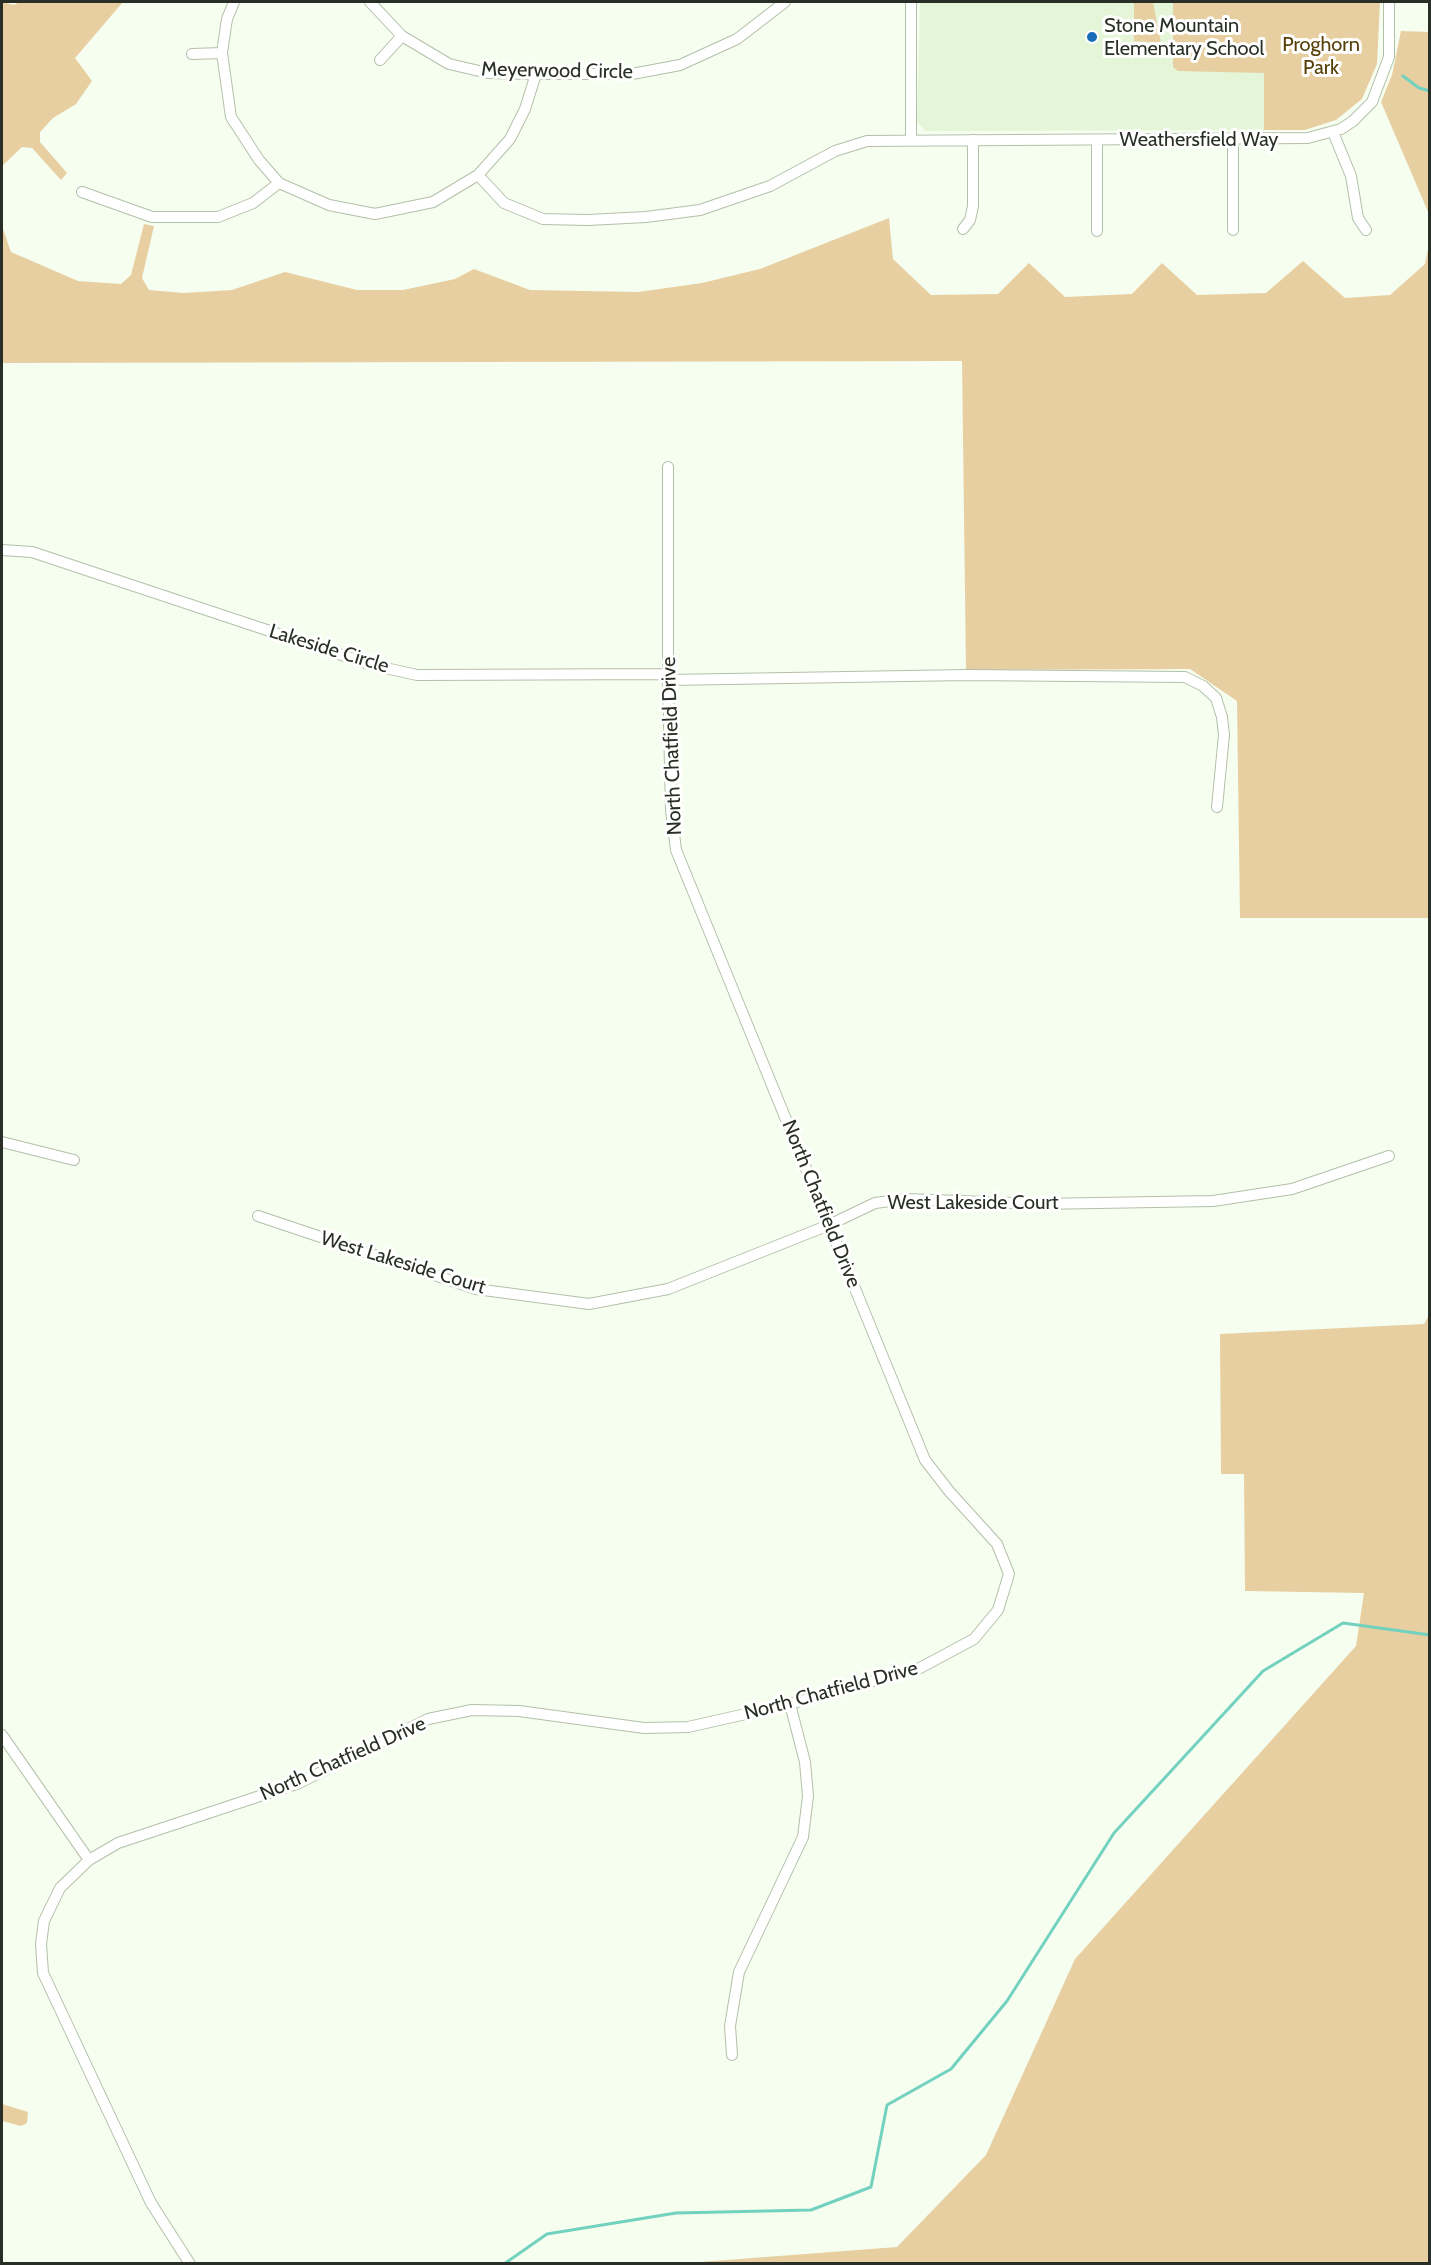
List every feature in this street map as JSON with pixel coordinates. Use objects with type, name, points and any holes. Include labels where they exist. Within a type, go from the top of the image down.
[{"type":"street","points":[[234,2],[227,19],[222,53],[231,117],[259,160],[279,183],[329,205],[375,214],[433,202],[478,175],[510,139],[525,109],[536,75]]},
{"type":"street","name":"Meyerwood Circle","points":[[370,2],[402,36],[449,64],[488,73],[536,75],[632,75],[680,65],[737,39],[785,2]]},
{"type":"street","points":[[911,2],[911,140]]},
{"type":"street","name":"Weathersfield Way","points":[[478,175],[504,203],[543,219],[646,217],[700,210],[770,186],[846,147],[867,141],[1291,140],[1334,132],[1364,112],[1379,87],[1389,57],[1389,2]]},
{"type":"street","points":[[380,60],[402,36]]},
{"type":"street","points":[[192,54],[222,53]]},
{"type":"street","points":[[1334,132],[1351,176],[1358,218],[1366,230]]},
{"type":"street","points":[[963,229],[970,220],[973,206],[973,140]]},
{"type":"street","points":[[1097,140],[1097,231]]},
{"type":"street","points":[[1233,140],[1233,230]]},
{"type":"street","points":[[82,192],[152,217],[218,217],[253,203],[279,183]]},
{"type":"street","name":"North Chatfield Drive","points":[[190,2264],[150,2203],[43,1973],[41,1944],[44,1921],[60,1888],[89,1860],[118,1844],[299,1783],[428,1719],[472,1710],[519,1710],[644,1728],[688,1727],[790,1704],[920,1668],[974,1639],[999,1610],[1009,1574],[998,1544],[949,1491],[925,1460],[676,850],[671,810],[668,677],[668,467]]},
{"type":"street","name":"Lakeside Circle","points":[[2,550],[32,552],[363,662],[417,675],[1185,677],[1203,686],[1216,698],[1222,717],[1224,735],[1217,807]]},
{"type":"street","points":[[2,1142],[74,1160]]},
{"type":"street","name":"West Lakeside Court","points":[[258,1216],[476,1289],[589,1304],[668,1289],[829,1225],[875,1203],[906,1199],[1039,1204],[1213,1201],[1292,1189],[1389,1155]]},
{"type":"street","points":[[732,2055],[730,2026],[739,1972],[803,1837],[808,1796],[805,1762],[790,1704]]},
{"type":"street","points":[[2,1735],[89,1860]]},
{"type":"shaded area","name":"Stone Mountain Elementary School","points":[[920,2],[1265,2],[1264,130],[925,131],[917,121]]},
{"type":"green space","points":[[2,2],[14,5],[19,2],[123,2],[75,58],[92,81],[76,104],[53,118],[40,132],[40,142],[67,173],[61,180],[32,148],[22,147],[2,166]]},
{"type":"green space","points":[[1134,2],[1153,2],[1161,43],[1134,41]]},
{"type":"green space","name":"Proghorn Park","points":[[1173,2],[1380,2],[1377,64],[1362,99],[1336,120],[1305,130],[1264,130],[1264,73],[1178,71],[1173,67]]},
{"type":"green space","points":[[1401,31],[1429,32],[1429,214],[1381,102],[1392,75]]},
{"type":"green space","points":[[889,218],[893,259],[931,295],[998,294],[1029,263],[1065,297],[1132,294],[1162,263],[1197,295],[1266,293],[1303,261],[1345,298],[1390,295],[1425,264],[1429,244],[1429,918],[1240,918],[1237,701],[1190,669],[966,670],[962,361],[2,363],[2,226],[11,252],[78,281],[121,284],[131,275],[144,224],[154,226],[142,278],[149,290],[184,293],[232,290],[285,272],[357,290],[403,290],[455,279],[474,269],[530,290],[638,292],[702,283],[760,269]]},
{"type":"green space","points":[[1429,1315],[1429,2263],[687,2263],[897,2247],[986,2155],[1075,1959],[1356,1646],[1364,1593],[1245,1591],[1244,1474],[1221,1474],[1220,1334],[1424,1324]]},
{"type":"green space","points":[[2,2104],[28,2112],[27,2123],[21,2126],[2,2121]]},
{"type":"waterway","points":[[1403,76],[1419,88],[1430,91]]},
{"type":"waterway","points":[[504,2264],[547,2234],[676,2213],[811,2210],[871,2187],[887,2105],[951,2069],[1007,2001],[1114,1833],[1263,1671],[1343,1623],[1430,1635]]},
{"type":"place","name":"Stone Mountain Elementary School","points":[[1092,37]]}]
